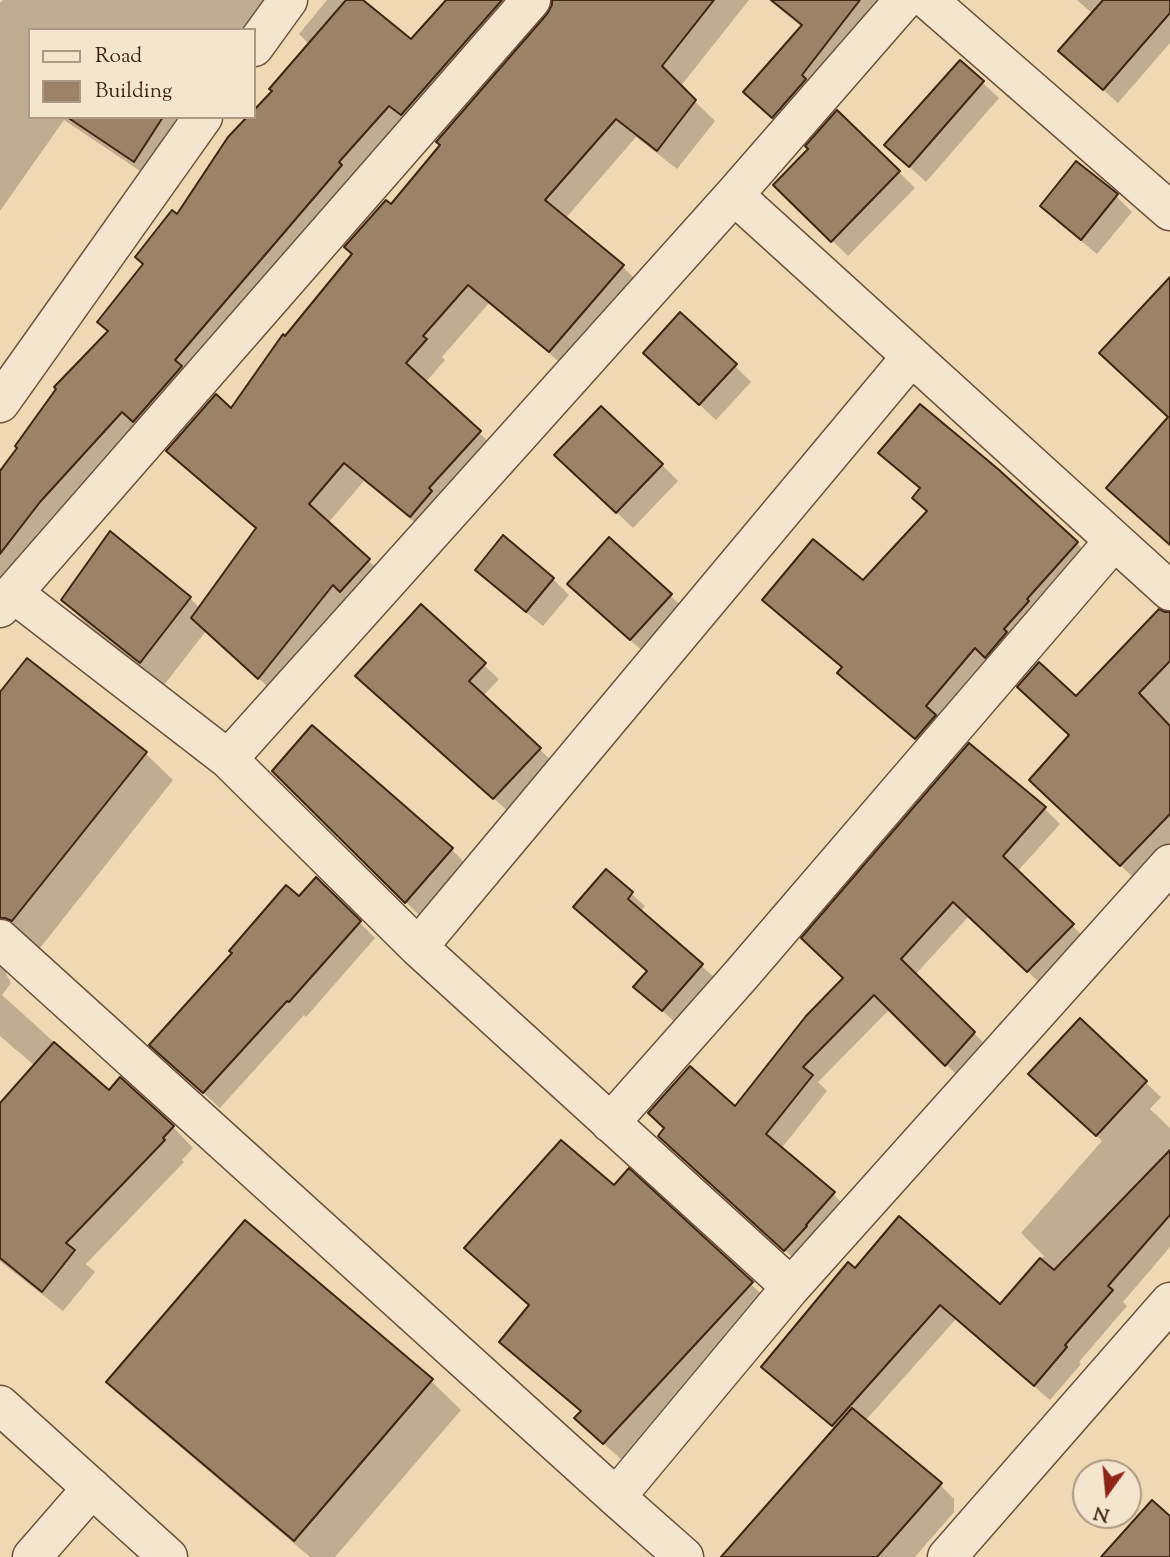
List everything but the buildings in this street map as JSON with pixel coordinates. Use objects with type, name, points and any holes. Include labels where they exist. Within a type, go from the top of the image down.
[{"type":"street","points":[[256,44],[288,0]]},
{"type":"street","points":[[531,0],[7,601],[228,759],[418,947],[791,1286]]},
{"type":"street","points":[[228,759],[734,195],[904,0]]},
{"type":"street","points":[[928,0],[1170,211]]},
{"type":"street","points":[[0,403],[202,119]]},
{"type":"street","points":[[734,195],[1170,591]]},
{"type":"street","points":[[418,947],[911,356]]},
{"type":"street","points":[[610,1122],[741,975],[1114,541]]},
{"type":"street","points":[[616,1497],[791,1286],[1170,864]]},
{"type":"street","points":[[0,939],[684,1557]]},
{"type":"street","points":[[947,1557],[1170,1301]]},
{"type":"street","points":[[0,1405],[168,1557]]},
{"type":"street","points":[[32,1557],[92,1488]]}]
